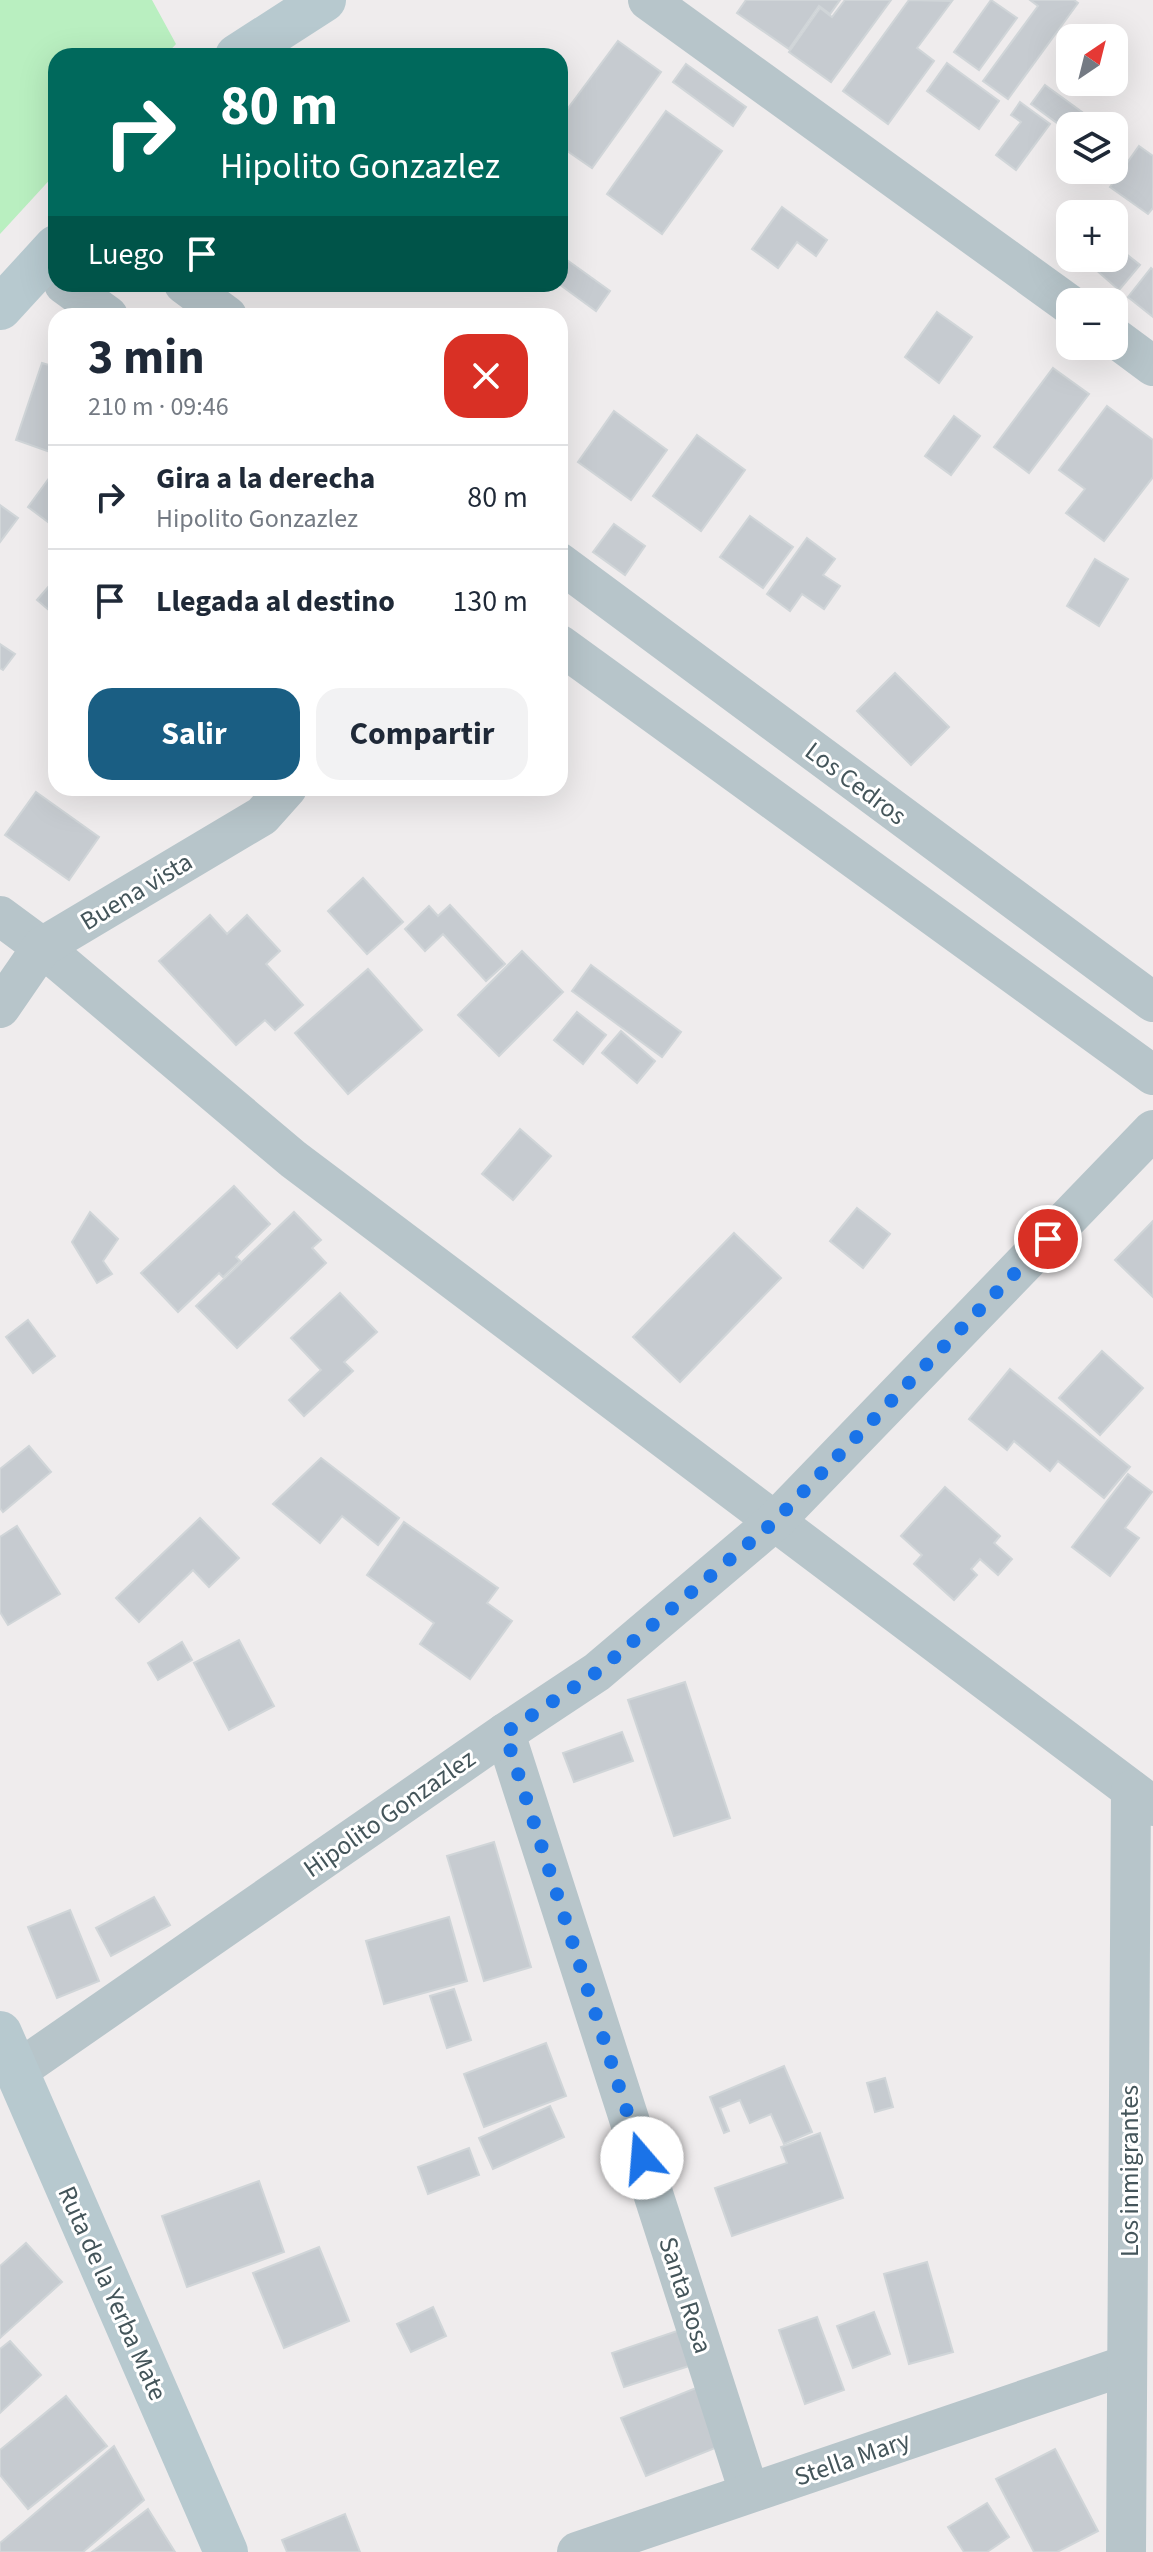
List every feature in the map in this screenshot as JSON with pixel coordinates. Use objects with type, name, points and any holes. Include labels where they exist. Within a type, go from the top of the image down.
[{"type":"main road","points":[[249,48],[324,0]]},
{"type":"main road","points":[[0,308],[48,273]]},
{"type":"main road","name":"Ruta de la Yerba Mate","points":[[8,2052],[226,2552]]},
{"type":"street","points":[[648,0],[1056,295]]},
{"type":"street","points":[[80,292],[99,308]]},
{"type":"street","points":[[195,292],[216,308]]},
{"type":"street","points":[[1128,347],[1153,366]]},
{"type":"street","name":"Los Cedros","points":[[568,569],[1153,1002]]},
{"type":"street","points":[[568,651],[1153,1075]]},
{"type":"street","name":"Buena vista","points":[[0,1008],[42,947],[262,816],[280,796]]},
{"type":"street","points":[[0,916],[42,947],[293,1159],[1142,1798]]},
{"type":"street","name":"Hipolito Gonzazlez","points":[[8,2052],[597,1672],[774,1522],[1153,1130]]},
{"type":"street","name":"Santa Rosa","points":[[505,1733],[749,2492]]},
{"type":"street","name":"Los inmigrantes","points":[[1126,2552],[1127,2365],[1142,1798]]},
{"type":"street","name":"Stella Mary","points":[[577,2552],[1127,2365]]},
{"type":"green space","points":[[0,0],[152,0],[176,44],[172,48],[48,48],[48,182],[0,234]]},
{"type":"building","points":[[746,0],[840,0],[830,14],[819,6],[789,49],[737,13]]},
{"type":"building","points":[[845,0],[891,0],[831,82],[789,52],[820,8],[832,17]]},
{"type":"building","points":[[909,0],[952,1],[917,48],[934,61],[888,124],[843,91]]},
{"type":"building","points":[[991,0],[1017,18],[979,70],[954,52]]},
{"type":"building","points":[[1030,0],[1074,0],[1078,3],[1063,24],[1056,24],[1056,33],[1008,99],[983,81],[1038,6]]},
{"type":"building","points":[[618,41],[661,72],[592,168],[568,152],[568,108]]},
{"type":"building","points":[[947,63],[999,101],[979,129],[927,91]]},
{"type":"building","points":[[686,64],[746,107],[733,126],[673,82]]},
{"type":"building","points":[[1045,85],[1056,96],[1082,112],[1056,112],[1056,122],[1031,104]]},
{"type":"building","points":[[1020,102],[1050,124],[1016,170],[996,155],[1021,122],[1011,115]]},
{"type":"building","points":[[666,111],[722,151],[662,234],[607,194]]},
{"type":"building","points":[[1139,146],[1153,156],[1153,208],[1148,214],[1110,187],[1112,184],[1128,184],[1128,162]]},
{"type":"building","points":[[782,207],[827,240],[816,256],[797,242],[778,268],[752,249]]},
{"type":"building","points":[[1128,255],[1140,265],[1121,288],[1098,272],[1128,272]]},
{"type":"building","points":[[568,261],[610,291],[596,311],[568,291]]},
{"type":"building","points":[[1151,268],[1153,317],[1128,297]]},
{"type":"building","points":[[937,312],[972,337],[939,383],[905,357]]},
{"type":"building","points":[[42,363],[48,365],[48,451],[16,440]]},
{"type":"building","points":[[1053,368],[1089,394],[1029,473],[994,447]]},
{"type":"building","points":[[1107,406],[1153,440],[1153,477],[1104,541],[1066,513],[1085,489],[1059,470]]},
{"type":"building","points":[[614,411],[667,450],[631,500],[578,462]]},
{"type":"building","points":[[954,416],[980,436],[951,475],[925,456]]},
{"type":"building","points":[[697,435],[745,470],[701,531],[653,496]]},
{"type":"building","points":[[48,480],[48,522],[28,507]]},
{"type":"building","points":[[0,505],[18,518],[0,542]]},
{"type":"building","points":[[750,516],[793,547],[763,588],[720,557]]},
{"type":"building","points":[[614,524],[645,546],[625,575],[593,552]]},
{"type":"building","points":[[807,538],[835,559],[823,575],[840,586],[824,609],[802,594],[790,611],[767,594]]},
{"type":"building","points":[[1095,559],[1128,579],[1099,626],[1067,606]]},
{"type":"building","points":[[48,587],[48,609],[37,600]]},
{"type":"building","points":[[0,644],[15,654],[3,670],[0,668]]},
{"type":"building","points":[[895,673],[949,727],[911,765],[857,711]]},
{"type":"building","points":[[36,792],[99,837],[69,880],[5,835]]},
{"type":"building","points":[[363,878],[403,922],[367,954],[328,911]]},
{"type":"building","points":[[450,905],[505,964],[486,981],[443,934],[425,951],[405,929],[429,906],[438,916]]},
{"type":"building","points":[[210,915],[227,934],[247,915],[280,951],[266,964],[303,1005],[275,1030],[265,1020],[236,1045],[159,961]]},
{"type":"building","points":[[522,951],[563,992],[499,1056],[458,1015]]},
{"type":"building","points":[[591,965],[681,1032],[662,1057],[572,991]]},
{"type":"building","points":[[368,969],[422,1030],[348,1094],[295,1033]]},
{"type":"building","points":[[577,1012],[606,1035],[583,1064],[554,1040]]},
{"type":"building","points":[[621,1031],[655,1061],[637,1083],[602,1053]]},
{"type":"building","points":[[520,1129],[551,1156],[513,1200],[482,1174]]},
{"type":"building","points":[[234,1186],[270,1224],[236,1257],[240,1261],[223,1277],[219,1273],[178,1312],[141,1273]]},
{"type":"building","points":[[857,1208],[890,1234],[863,1268],[830,1241]]},
{"type":"building","points":[[90,1212],[118,1239],[103,1261],[112,1274],[97,1283],[72,1242]]},
{"type":"building","points":[[294,1212],[321,1240],[312,1248],[326,1263],[237,1348],[196,1306]]},
{"type":"building","points":[[1153,1221],[1153,1297],[1115,1260]]},
{"type":"building","points":[[734,1233],[781,1278],[680,1382],[633,1337]]},
{"type":"building","points":[[340,1293],[377,1332],[344,1362],[353,1371],[304,1416],[289,1400],[321,1370],[291,1338]]},
{"type":"building","points":[[28,1320],[55,1356],[33,1373],[6,1337]]},
{"type":"building","points":[[1102,1351],[1143,1388],[1100,1435],[1059,1398]]},
{"type":"building","points":[[1010,1369],[1130,1467],[1104,1498],[1058,1461],[1050,1471],[1014,1441],[1007,1450],[969,1419]]},
{"type":"building","points":[[29,1446],[51,1472],[3,1512],[0,1508],[0,1469]]},
{"type":"building","points":[[321,1458],[399,1518],[378,1545],[342,1516],[320,1543],[273,1504]]},
{"type":"building","points":[[1128,1474],[1152,1492],[1125,1528],[1139,1538],[1110,1576],[1072,1547]]},
{"type":"building","points":[[945,1487],[1000,1536],[994,1543],[1012,1559],[998,1575],[980,1559],[971,1569],[977,1575],[954,1600],[914,1564],[922,1555],[901,1536]]},
{"type":"building","points":[[200,1518],[239,1558],[209,1587],[193,1570],[139,1622],[116,1598]]},
{"type":"building","points":[[404,1522],[498,1588],[487,1603],[512,1621],[470,1679],[420,1644],[434,1623],[367,1575]]},
{"type":"building","points":[[17,1526],[60,1594],[8,1625],[0,1612],[0,1537]]},
{"type":"building","points":[[239,1640],[274,1706],[229,1730],[194,1663]]},
{"type":"building","points":[[182,1642],[192,1660],[158,1680],[148,1663]]},
{"type":"building","points":[[685,1682],[730,1818],[674,1836],[628,1700]]},
{"type":"building","points":[[622,1732],[633,1761],[574,1782],[563,1753]]},
{"type":"building","points":[[494,1842],[531,1967],[484,1981],[447,1856]]},
{"type":"building","points":[[154,1897],[170,1925],[111,1956],[96,1928]]},
{"type":"building","points":[[70,1910],[99,1981],[57,1998],[28,1927]]},
{"type":"building","points":[[449,1917],[467,1981],[384,2004],[366,1941]]},
{"type":"building","points":[[454,1989],[471,2040],[447,2048],[430,1996]]},
{"type":"building","points":[[546,2043],[566,2096],[484,2127],[464,2074]]},
{"type":"building","points":[[784,2066],[812,2132],[784,2144],[771,2114],[750,2123],[740,2100],[720,2108],[729,2131],[724,2133],[710,2097]]},
{"type":"building","points":[[885,2078],[893,2107],[875,2112],[867,2083]]},
{"type":"building","points":[[550,2106],[564,2137],[493,2169],[479,2138]]},
{"type":"building","points":[[820,2133],[843,2198],[732,2236],[715,2188],[787,2163],[781,2147]]},
{"type":"building","points":[[469,2148],[479,2175],[428,2194],[418,2167]]},
{"type":"building","points":[[259,2181],[284,2252],[187,2287],[162,2216]]},
{"type":"building","points":[[26,2243],[62,2282],[0,2338],[0,2266]]},
{"type":"building","points":[[319,2247],[349,2321],[284,2348],[253,2273]]},
{"type":"building","points":[[927,2262],[953,2352],[909,2364],[884,2274]]},
{"type":"building","points":[[433,2307],[446,2336],[411,2352],[397,2324]]},
{"type":"building","points":[[874,2312],[890,2354],[853,2368],[837,2326]]},
{"type":"building","points":[[817,2317],[844,2390],[805,2404],[779,2330]]},
{"type":"building","points":[[680,2330],[692,2365],[624,2387],[612,2353]]},
{"type":"building","points":[[10,2341],[41,2375],[0,2413],[0,2349]]},
{"type":"building","points":[[696,2388],[720,2446],[646,2476],[621,2418]]},
{"type":"building","points":[[66,2396],[107,2446],[28,2509],[0,2475],[0,2450]]},
{"type":"building","points":[[114,2446],[144,2500],[83,2552],[0,2552],[0,2543]]},
{"type":"building","points":[[1055,2449],[1098,2531],[1057,2552],[1034,2552],[996,2479]]},
{"type":"building","points":[[987,2503],[1009,2537],[987,2552],[964,2552],[948,2527]]},
{"type":"building","points":[[148,2509],[175,2552],[92,2552]]},
{"type":"building","points":[[345,2514],[360,2552],[287,2552],[282,2540]]},
{"type":"route","points":[[642,2158],[505,1733],[597,1672],[774,1522],[1048,1239]]}]
